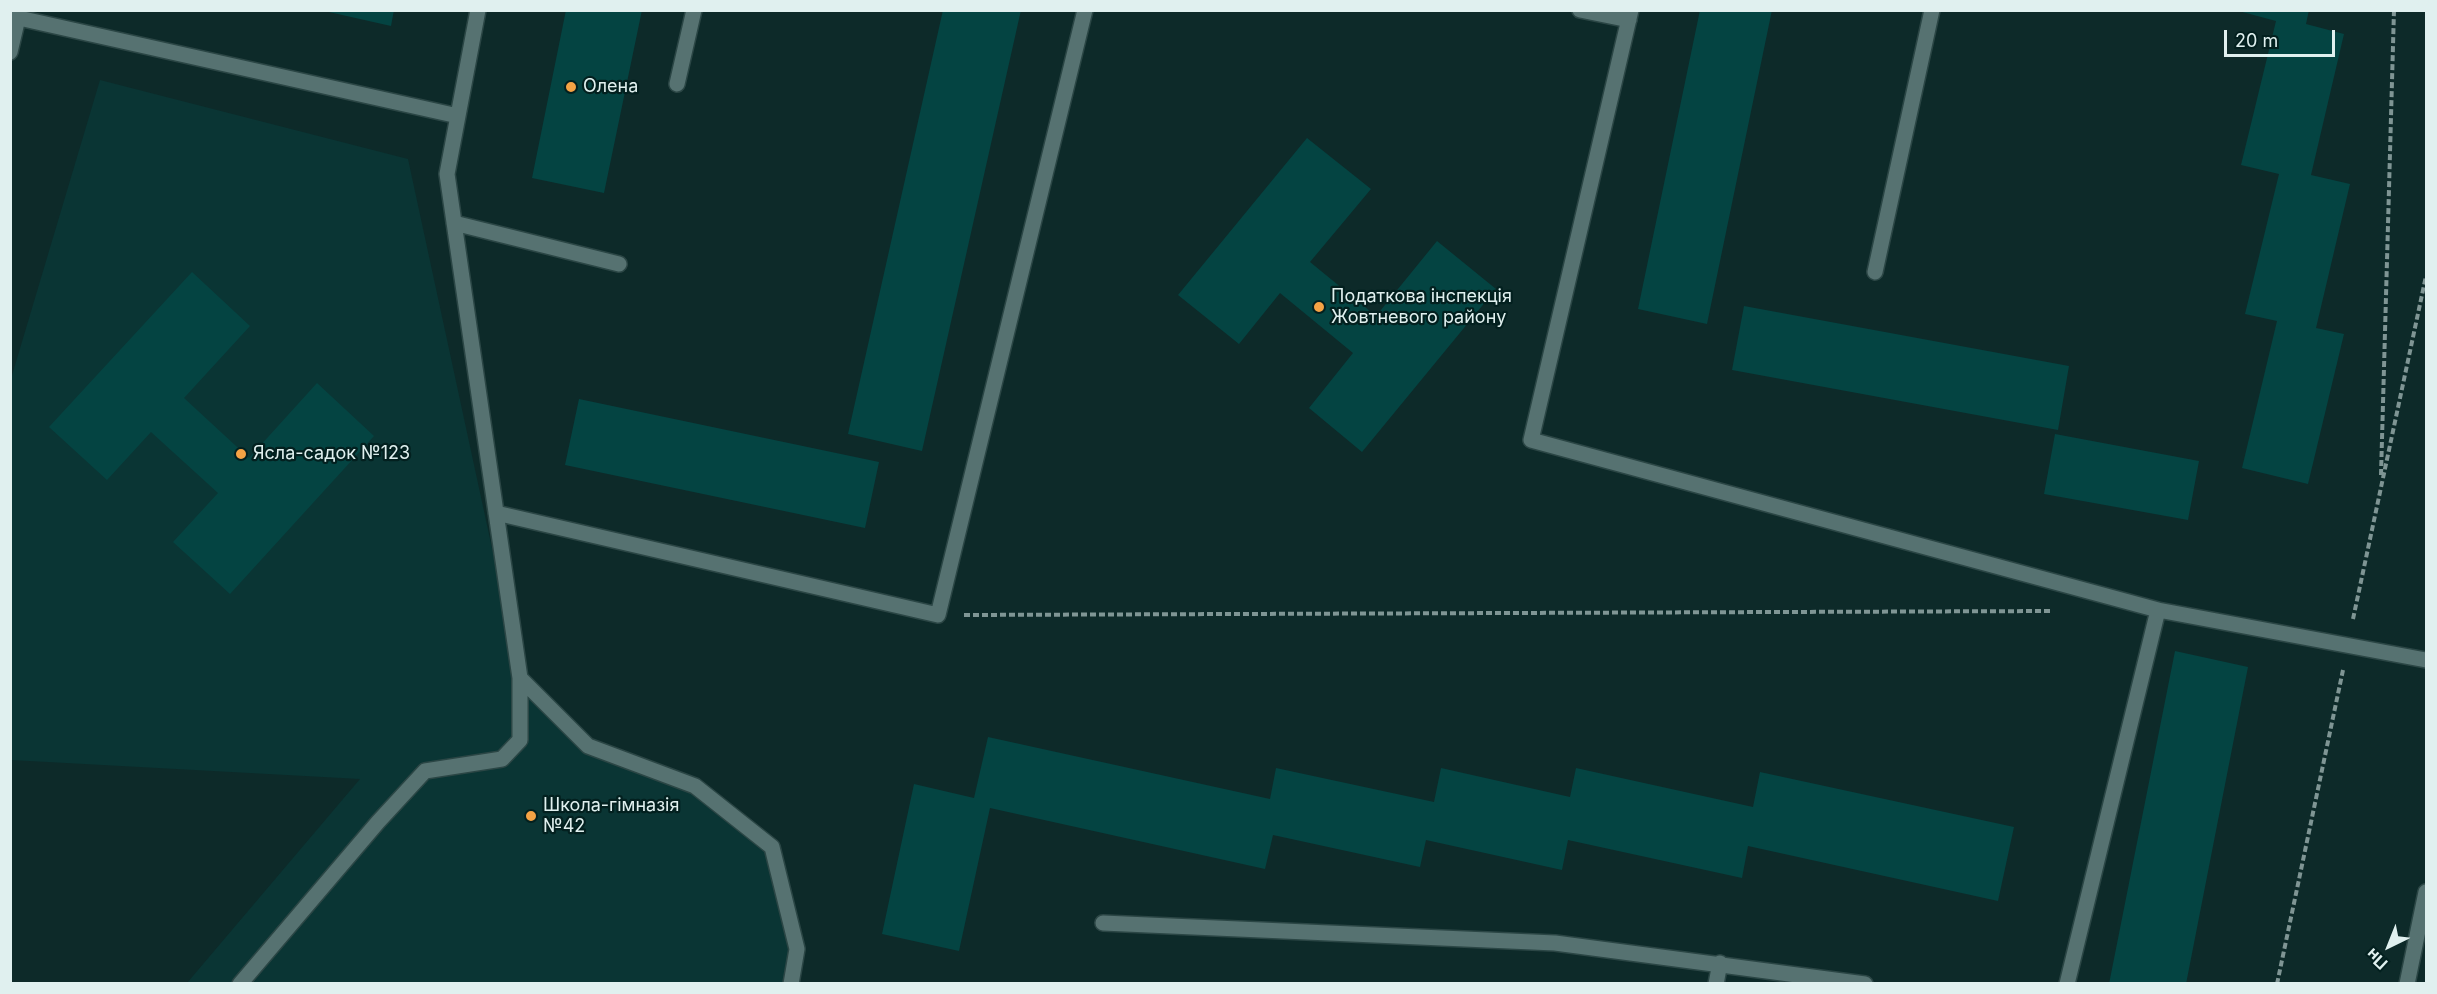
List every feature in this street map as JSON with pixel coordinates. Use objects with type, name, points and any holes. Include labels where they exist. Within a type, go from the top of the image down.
[{"type":"street","points":[[240,984],[378,822],[426,771],[502,759],[520,740],[520,678],[447,174],[478,10]]},
{"type":"street","points":[[677,84],[694,10]]},
{"type":"street","points":[[496,513],[938,615],[1085,10]]},
{"type":"street","points":[[1580,10],[1630,15],[1531,440],[2158,610],[2427,660]]},
{"type":"street","points":[[1875,272],[1932,10]]},
{"type":"street","points":[[10,52],[14,17],[458,116]]},
{"type":"street","points":[[454,223],[619,264]]},
{"type":"street","points":[[2067,984],[2158,610]]},
{"type":"street","points":[[520,678],[588,746],[695,786],[772,847],[796,949],[791,984]]},
{"type":"street","points":[[2407,984],[2427,892]]},
{"type":"street","points":[[1103,922],[1556,943],[1865,984]]},
{"type":"street","points":[[1716,984],[1719,963]]},
{"type":"path","points":[[2381,486],[2394,10]]},
{"type":"path","points":[[938,615],[2062,611]]},
{"type":"shaded area","name":"Ясла-садок №123","points":[[100,80],[408,159],[520,678],[588,746],[695,786],[772,847],[797,949],[791,983],[187,983],[360,779],[11,760],[10,382]]},
{"type":"building","points":[[320,10],[394,10],[391,26]]},
{"type":"building","points":[[566,10],[642,10],[604,193],[532,178]]},
{"type":"building","points":[[943,10],[1021,10],[922,451],[848,434]]},
{"type":"building","points":[[1700,10],[1772,10],[1707,324],[1638,309]]},
{"type":"building","points":[[2235,10],[2309,10],[2306,24],[2344,34],[2311,175],[2350,184],[2316,328],[2344,334],[2308,484],[2242,468],[2277,321],[2245,314],[2279,174],[2241,165],[2276,21]]},
{"type":"building","points":[[1307,138],[1371,189],[1310,262],[1376,316],[1437,241],[1496,289],[1362,452],[1309,408],[1353,353],[1280,293],[1239,344],[1178,295]]},
{"type":"building","points":[[192,272],[250,326],[184,398],[249,458],[317,383],[374,436],[230,594],[173,542],[218,493],[151,432],[107,480],[49,427]]},
{"type":"building","points":[[1744,306],[2069,366],[2058,430],[1732,370]]},
{"type":"building","points":[[579,399],[879,462],[865,528],[565,465]]},
{"type":"building","points":[[2055,434],[2199,461],[2188,520],[2044,494]]},
{"type":"building","points":[[2175,651],[2248,667],[2186,984],[2109,984]]},
{"type":"building","points":[[988,737],[1270,799],[1276,768],[1434,802],[1441,768],[1570,797],[1576,768],[1753,807],[1760,772],[2014,827],[1998,901],[1748,846],[1742,878],[1568,840],[1562,870],[1426,840],[1420,867],[1273,835],[1265,869],[990,808],[959,951],[882,934],[914,784],[974,798]]},
{"type":"place","name":"Олена","points":[[571,87]]},
{"type":"place","name":"Податкова інспекція Жовтневого району","points":[[1319,307]]},
{"type":"place","name":"Ясла-садок №123","points":[[241,454]]},
{"type":"place","name":"Школа-гімназія №42","points":[[531,816]]}]
